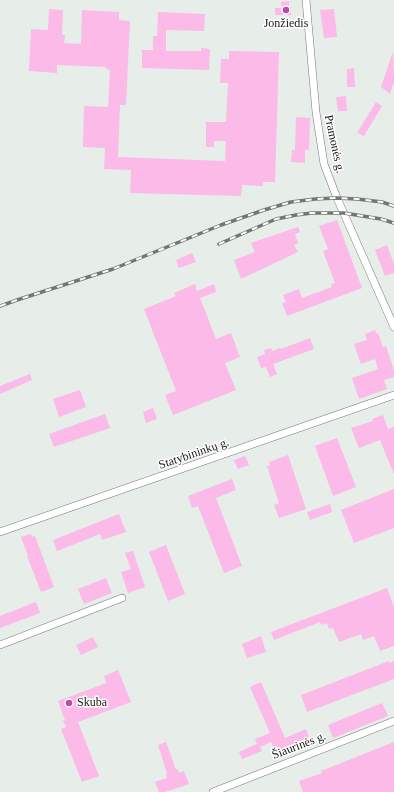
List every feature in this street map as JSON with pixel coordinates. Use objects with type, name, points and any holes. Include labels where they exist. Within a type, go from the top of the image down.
[{"type":"street","name":"Pramonės g.","points":[[306,0],[316,112],[324,164],[337,198],[394,327]]},
{"type":"street","name":"Statybininkų g.","points":[[0,532],[394,395]]},
{"type":"street","points":[[0,645],[122,598]]},
{"type":"street","name":"Šiaurinės g.","points":[[213,792],[394,721]]},
{"type":"building","points":[[289,1],[291,15],[275,15],[275,8],[282,8],[281,2]]},
{"type":"building","points":[[49,9],[63,10],[62,35],[65,35],[64,43],[81,44],[82,10],[119,12],[119,20],[130,21],[126,105],[120,105],[118,157],[225,161],[226,141],[214,141],[214,147],[206,147],[206,122],[226,122],[228,83],[220,83],[221,59],[229,59],[229,51],[279,52],[275,182],[263,182],[263,186],[242,185],[241,196],[130,193],[131,170],[104,169],[105,148],[83,147],[84,106],[108,107],[110,70],[106,69],[106,67],[57,65],[57,73],[29,71],[31,29],[48,30]]},
{"type":"building","points":[[334,9],[337,37],[324,38],[320,10]]},
{"type":"building","points":[[158,12],[205,14],[204,31],[166,30],[166,51],[201,51],[201,48],[210,49],[209,70],[142,68],[142,50],[153,50],[153,36],[157,36]]},
{"type":"building","points":[[393,52],[394,81],[390,94],[381,87]]},
{"type":"building","points":[[354,68],[355,87],[347,87],[347,69]]},
{"type":"building","points":[[346,96],[347,111],[338,111],[336,97]]},
{"type":"building","points":[[376,102],[382,106],[364,136],[357,133]]},
{"type":"building","points":[[296,117],[310,118],[309,150],[305,150],[305,163],[291,162],[292,150],[295,150]]},
{"type":"building","points":[[337,220],[362,288],[287,316],[282,303],[286,302],[283,295],[299,289],[302,298],[332,287],[331,284],[335,283],[323,251],[328,249],[319,226]]},
{"type":"building","points":[[298,227],[300,232],[295,234],[298,243],[294,245],[298,252],[241,279],[234,260],[255,252],[251,243]]},
{"type":"building","points":[[387,245],[394,264],[394,273],[385,276],[375,250]]},
{"type":"building","points":[[192,253],[196,262],[179,268],[176,260]]},
{"type":"building","points":[[195,284],[197,291],[214,284],[216,292],[200,298],[216,339],[231,333],[240,357],[225,363],[236,390],[173,415],[165,395],[176,391],[144,309],[176,296],[174,293]]},
{"type":"building","points":[[375,330],[376,334],[378,333],[383,347],[386,346],[394,370],[394,377],[384,380],[387,389],[359,399],[352,378],[378,369],[375,359],[361,364],[354,344],[367,340],[365,334]]},
{"type":"building","points":[[310,338],[314,349],[273,364],[277,374],[270,377],[266,367],[261,368],[257,357],[265,354],[264,350],[271,348],[272,351],[281,349]]},
{"type":"building","points":[[30,374],[32,380],[0,394],[0,386]]},
{"type":"building","points":[[80,390],[86,407],[59,417],[53,399]]},
{"type":"building","points":[[153,408],[157,419],[146,423],[143,412]]},
{"type":"building","points":[[105,414],[110,428],[54,447],[49,434]]},
{"type":"building","points":[[383,415],[388,429],[394,427],[394,474],[380,440],[359,448],[351,428],[373,421],[372,419]]},
{"type":"building","points":[[337,438],[356,487],[333,496],[315,446]]},
{"type":"building","points":[[288,455],[306,509],[279,518],[274,505],[279,503],[267,466],[270,465],[269,462]]},
{"type":"building","points":[[245,456],[249,465],[238,469],[234,460]]},
{"type":"building","points":[[232,479],[236,490],[216,498],[242,566],[224,573],[198,506],[192,508],[188,496]]},
{"type":"building","points":[[394,489],[394,528],[354,543],[341,510]]},
{"type":"building","points":[[330,504],[332,512],[310,520],[307,512]]},
{"type":"building","points":[[119,514],[126,532],[102,540],[100,534],[57,551],[53,540]]},
{"type":"building","points":[[31,534],[32,537],[35,536],[54,587],[41,592],[21,537]]},
{"type":"building","points":[[166,545],[185,594],[168,601],[149,552]]},
{"type":"building","points":[[133,551],[145,587],[128,593],[121,572],[131,569],[125,553]]},
{"type":"building","points":[[106,578],[112,593],[84,604],[78,589]]},
{"type":"building","points":[[387,588],[394,607],[394,646],[380,651],[374,636],[363,640],[361,634],[339,642],[333,628],[329,629],[327,623],[321,625],[320,622],[274,640],[271,632]]},
{"type":"building","points":[[36,602],[40,613],[0,628],[0,616]]},
{"type":"building","points":[[261,636],[266,652],[247,658],[242,644]]},
{"type":"building","points":[[93,637],[98,647],[81,655],[76,645]]},
{"type":"building","points":[[389,661],[389,663],[394,661],[394,679],[307,712],[301,695]]},
{"type":"building","points":[[118,670],[131,702],[78,722],[99,776],[82,782],[61,729],[66,727],[58,701],[106,683],[104,676]]},
{"type":"building","points":[[261,682],[285,738],[306,729],[309,737],[275,752],[271,742],[260,747],[262,751],[242,759],[239,752],[257,744],[255,739],[270,733],[250,687]]},
{"type":"building","points":[[382,703],[388,716],[333,738],[328,725]]},
{"type":"building","points":[[166,742],[176,770],[178,769],[179,773],[184,771],[189,784],[165,792],[159,792],[155,782],[167,778],[167,773],[158,745]]},
{"type":"building","points":[[394,742],[394,792],[303,792],[299,781],[322,773],[321,771]]},
{"type":"railway","points":[[0,306],[113,269],[221,225],[291,202],[337,198],[382,202],[394,206]]},
{"type":"railway","points":[[219,244],[276,219],[312,213],[344,213],[381,219],[394,223]]},
{"type":"place","name":"Jonžiedis","points":[[286,10]]},
{"type":"place","name":"Skuba","points":[[69,703]]}]
